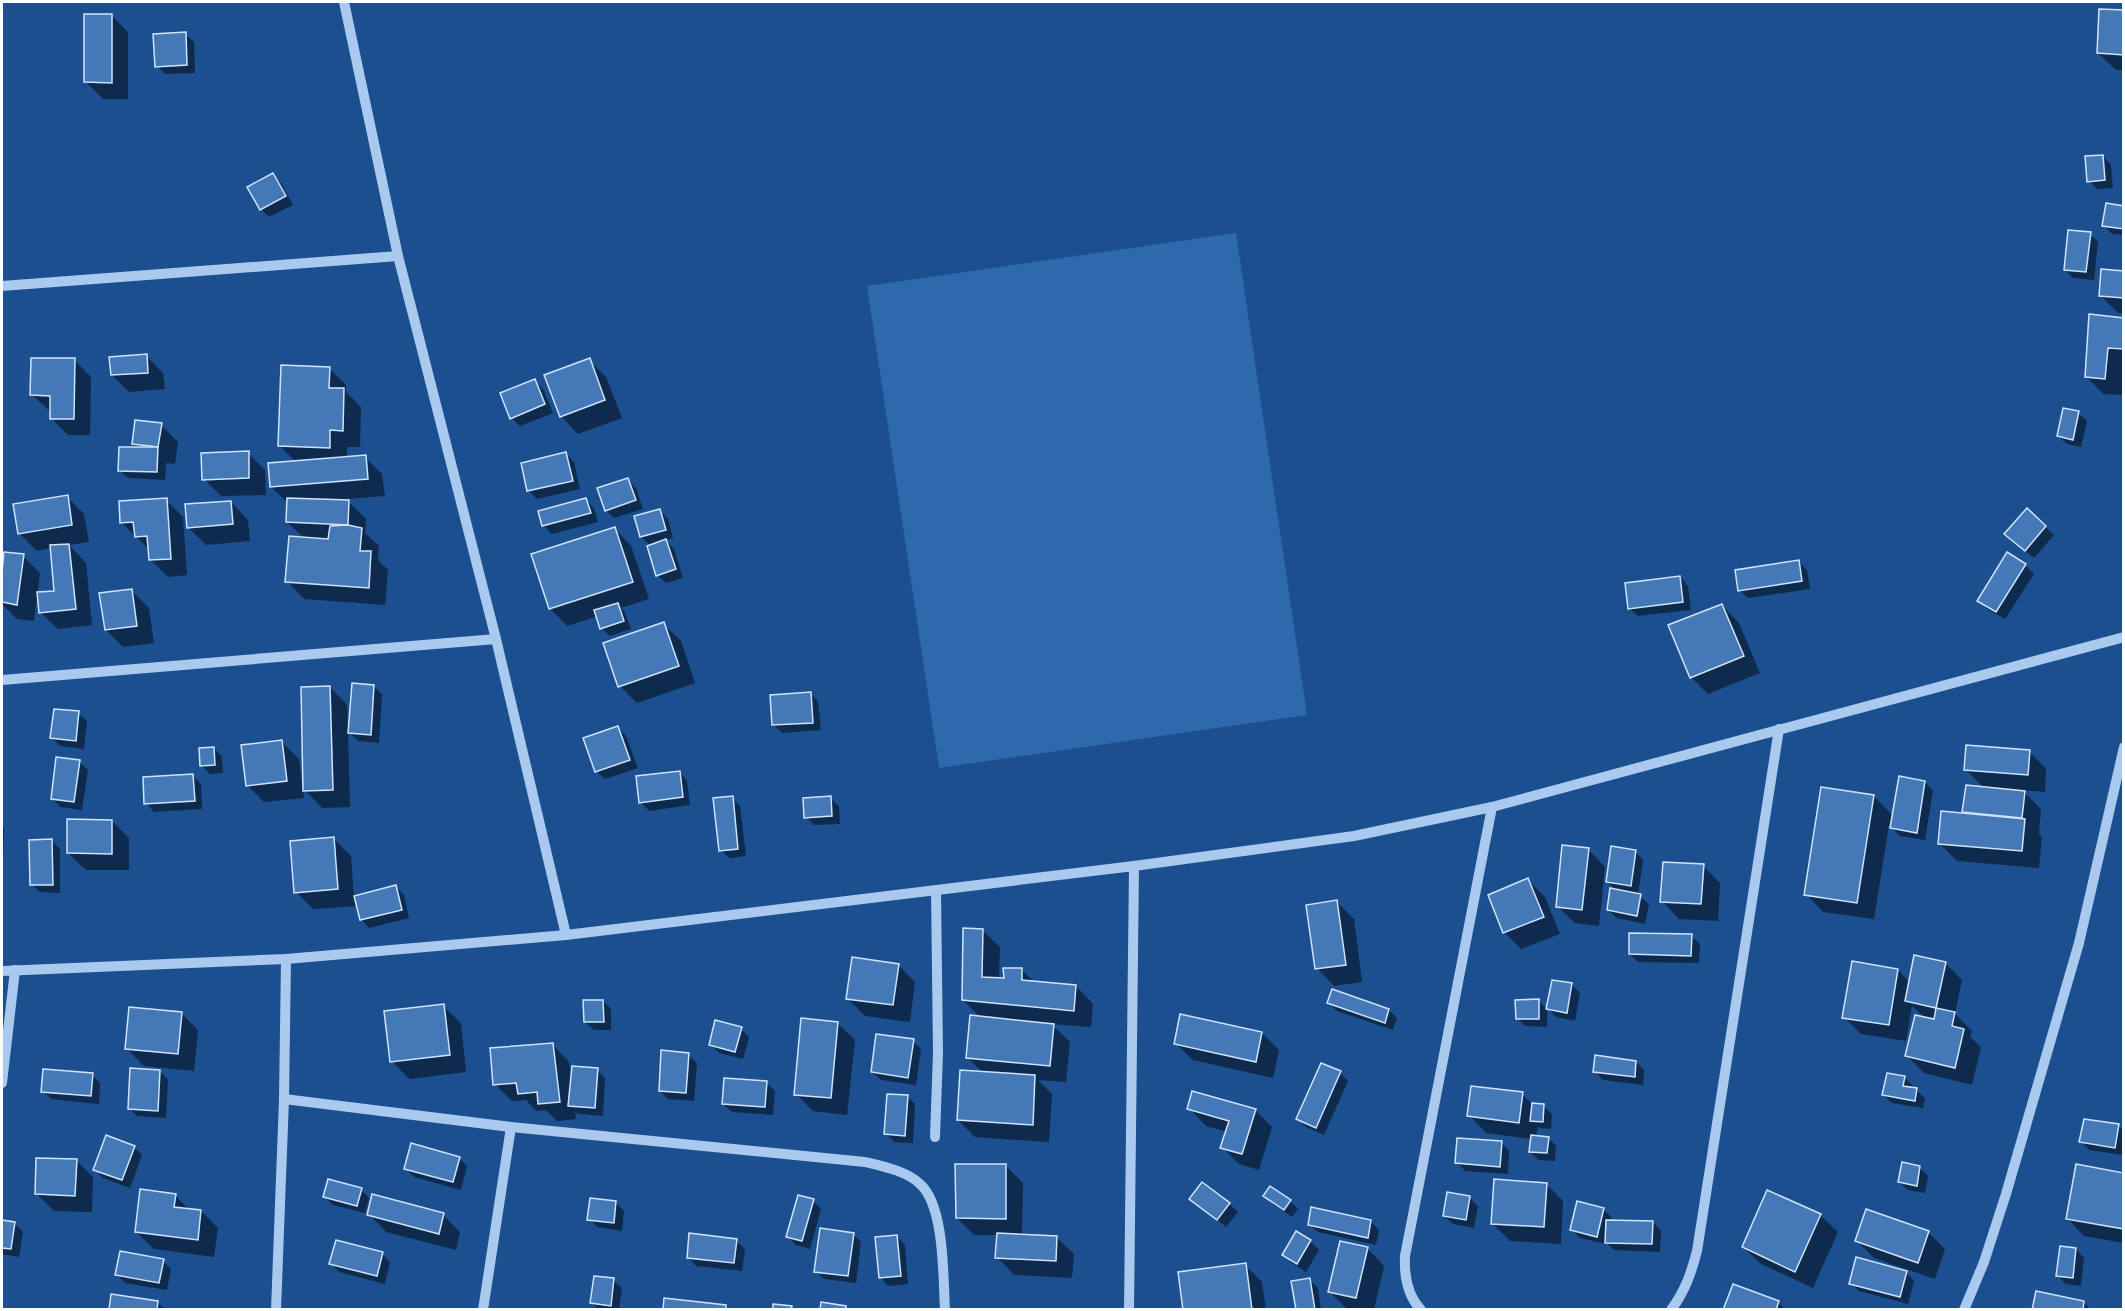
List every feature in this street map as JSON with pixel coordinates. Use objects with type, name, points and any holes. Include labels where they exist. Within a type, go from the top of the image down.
[{"type":"street","points":[[344,2],[398,256],[496,639],[566,935]]},
{"type":"street","points":[[2,286],[398,256]]},
{"type":"street","points":[[2,971],[286,959],[566,935],[1134,866],[1354,836],[1492,807],[2124,637]]},
{"type":"street","points":[[2,680],[496,639]]},
{"type":"street","points":[[1671,1310],[1683,1294],[1691,1276],[1697,1251],[1779,729]]},
{"type":"street","points":[[1964,1310],[1984,1262],[2006,1194],[2079,943],[2124,747]]},
{"type":"street","points":[[1421,1310],[1415,1303],[1407,1285],[1405,1256],[1492,807]]},
{"type":"street","points":[[1129,1310],[1134,866]]},
{"type":"street","points":[[935,1137],[938,1053],[936,890]]},
{"type":"street","points":[[276,1310],[284,1099],[286,959]]},
{"type":"street","points":[[2,1083],[15,970]]},
{"type":"street","points":[[284,1099],[511,1127],[865,1162],[895,1171],[919,1183],[925,1189],[936,1213],[945,1310]]},
{"type":"street","points":[[483,1310],[511,1127]]},
{"type":"shaded area","points":[[1236,233],[1307,715],[939,768],[867,286]]},
{"type":"building","points":[[2099,9],[2124,10],[2124,55],[2097,53]]},
{"type":"building","points":[[84,14],[112,14],[112,83],[84,82]]},
{"type":"building","points":[[186,32],[187,65],[155,67],[153,34]]},
{"type":"building","points":[[2103,155],[2105,180],[2087,182],[2085,156]]},
{"type":"building","points":[[273,173],[286,196],[260,210],[247,187]]},
{"type":"building","points":[[2106,203],[2124,206],[2124,229],[2102,226]]},
{"type":"building","points":[[2068,230],[2091,232],[2086,272],[2064,270]]},
{"type":"building","points":[[2101,269],[2124,271],[2124,298],[2099,296]]},
{"type":"building","points":[[2089,314],[2124,318],[2124,349],[2108,348],[2105,379],[2085,377]]},
{"type":"building","points":[[147,354],[148,373],[111,375],[109,357]]},
{"type":"building","points":[[31,358],[75,358],[74,419],[50,419],[50,396],[30,395]]},
{"type":"building","points":[[590,358],[605,400],[560,417],[544,375]]},
{"type":"building","points":[[281,365],[330,367],[329,388],[344,388],[343,431],[330,430],[330,448],[278,446]]},
{"type":"building","points":[[535,379],[545,404],[510,419],[500,393]]},
{"type":"building","points":[[2063,408],[2079,411],[2073,440],[2057,436]]},
{"type":"building","points":[[135,420],[162,423],[158,447],[132,444]]},
{"type":"building","points":[[119,447],[158,447],[157,472],[118,471]]},
{"type":"building","points":[[249,451],[249,478],[202,480],[201,453]]},
{"type":"building","points":[[566,452],[573,481],[527,491],[521,463]]},
{"type":"building","points":[[366,455],[368,479],[270,487],[268,463]]},
{"type":"building","points":[[628,478],[636,500],[605,511],[597,488]]},
{"type":"building","points":[[68,495],[72,525],[18,534],[13,504]]},
{"type":"building","points":[[167,498],[171,559],[149,560],[147,536],[135,537],[133,522],[120,523],[119,501]]},
{"type":"building","points":[[287,498],[349,500],[348,525],[286,522]]},
{"type":"building","points":[[586,498],[591,513],[542,526],[538,511]]},
{"type":"building","points":[[231,501],[233,524],[187,528],[185,504]]},
{"type":"building","points":[[2027,508],[2046,526],[2025,551],[2004,534]]},
{"type":"building","points":[[660,509],[666,530],[640,537],[634,516]]},
{"type":"building","points":[[348,525],[362,528],[360,551],[371,551],[369,588],[285,582],[289,536],[328,539],[330,526]]},
{"type":"building","points":[[615,527],[633,582],[549,609],[531,554]]},
{"type":"building","points":[[666,539],[676,569],[656,576],[647,546]]},
{"type":"building","points":[[69,544],[76,609],[39,613],[37,592],[54,591],[50,545]]},
{"type":"building","points":[[4,552],[24,554],[17,605],[2,602]]},
{"type":"building","points":[[2007,552],[2026,564],[1996,612],[1977,601]]},
{"type":"building","points":[[1799,560],[1802,581],[1738,591],[1735,570]]},
{"type":"building","points":[[1680,576],[1683,602],[1628,609],[1625,583]]},
{"type":"building","points":[[132,589],[137,626],[105,630],[99,593]]},
{"type":"building","points":[[618,603],[624,621],[600,629],[594,610]]},
{"type":"building","points":[[1722,604],[1744,656],[1690,678],[1668,625]]},
{"type":"building","points":[[664,622],[679,666],[618,687],[603,643]]},
{"type":"building","points":[[352,683],[374,685],[371,735],[348,733]]},
{"type":"building","points":[[330,686],[333,790],[303,791],[301,687]]},
{"type":"building","points":[[811,692],[813,723],[772,725],[770,695]]},
{"type":"building","points":[[54,709],[79,711],[76,741],[50,738]]},
{"type":"building","points":[[618,726],[630,760],[595,772],[583,738]]},
{"type":"building","points":[[282,740],[287,781],[246,786],[241,745]]},
{"type":"building","points":[[1966,745],[2030,750],[2028,775],[1964,770]]},
{"type":"building","points":[[214,747],[215,765],[200,766],[199,748]]},
{"type":"building","points":[[56,757],[80,760],[74,802],[51,799]]},
{"type":"building","points":[[680,771],[683,797],[639,803],[636,776]]},
{"type":"building","points":[[193,774],[195,801],[144,804],[143,777]]},
{"type":"building","points":[[1899,776],[1925,781],[1917,833],[1890,828]]},
{"type":"building","points":[[1966,785],[2025,791],[2022,818],[1962,812]]},
{"type":"building","points":[[1821,787],[1874,795],[1857,903],[1804,895]]},
{"type":"building","points":[[733,796],[738,849],[719,851],[713,798]]},
{"type":"building","points":[[831,796],[832,816],[804,818],[803,798]]},
{"type":"building","points":[[1941,811],[2025,819],[2022,851],[1938,844]]},
{"type":"building","points":[[67,819],[112,820],[112,854],[67,853]]},
{"type":"building","points":[[334,837],[338,889],[294,893],[290,841]]},
{"type":"building","points":[[52,839],[53,885],[30,885],[29,840]]},
{"type":"building","points":[[1562,845],[1589,848],[1582,910],[1556,907]]},
{"type":"building","points":[[1611,846],[1636,850],[1631,886],[1606,882]]},
{"type":"building","points":[[1663,862],[1704,864],[1701,904],[1660,902]]},
{"type":"building","points":[[1528,878],[1544,917],[1503,933],[1488,895]]},
{"type":"building","points":[[396,885],[402,910],[360,920],[354,896]]},
{"type":"building","points":[[1610,888],[1641,894],[1637,916],[1607,910]]},
{"type":"building","points":[[1337,900],[1346,965],[1315,969],[1306,905]]},
{"type":"building","points":[[963,928],[983,929],[982,977],[1004,978],[1003,968],[1022,968],[1022,980],[1076,985],[1074,1011],[962,1000]]},
{"type":"building","points":[[1629,933],[1692,934],[1691,956],[1629,954]]},
{"type":"building","points":[[1914,955],[1946,962],[1936,1008],[1905,1001]]},
{"type":"building","points":[[852,957],[899,964],[893,1005],[846,999]]},
{"type":"building","points":[[1852,961],[1898,969],[1889,1025],[1842,1018]]},
{"type":"building","points":[[1552,980],[1572,983],[1567,1013],[1546,1009]]},
{"type":"building","points":[[1332,989],[1389,1009],[1385,1023],[1327,1003]]},
{"type":"building","points":[[1539,999],[1539,1019],[1516,1019],[1515,1000]]},
{"type":"building","points":[[583,1000],[603,1000],[604,1022],[584,1022]]},
{"type":"building","points":[[444,1004],[450,1055],[390,1062],[384,1011]]},
{"type":"building","points":[[129,1007],[182,1012],[178,1054],[125,1049]]},
{"type":"building","points":[[1936,1008],[1955,1012],[1952,1026],[1964,1029],[1955,1068],[1905,1056],[1915,1015],[1934,1019]]},
{"type":"building","points":[[1180,1014],[1262,1032],[1256,1062],[1174,1044]]},
{"type":"building","points":[[970,1015],[1054,1024],[1050,1066],[966,1058]]},
{"type":"building","points":[[801,1018],[838,1022],[831,1098],[794,1095]]},
{"type":"building","points":[[715,1020],[742,1027],[735,1052],[709,1045]]},
{"type":"building","points":[[876,1034],[914,1039],[908,1078],[871,1072]]},
{"type":"building","points":[[553,1043],[560,1102],[538,1104],[537,1092],[518,1094],[516,1083],[493,1085],[490,1048]]},
{"type":"building","points":[[661,1050],[689,1053],[686,1093],[659,1091]]},
{"type":"building","points":[[1595,1055],[1636,1061],[1635,1077],[1593,1072]]},
{"type":"building","points":[[1321,1063],[1341,1071],[1316,1128],[1296,1119]]},
{"type":"building","points":[[572,1066],[598,1068],[595,1108],[568,1106]]},
{"type":"building","points":[[130,1068],[160,1070],[158,1111],[128,1109]]},
{"type":"building","points":[[43,1069],[93,1073],[91,1096],[41,1092]]},
{"type":"building","points":[[960,1070],[1035,1075],[1033,1125],[957,1120]]},
{"type":"building","points":[[1887,1073],[1905,1076],[1903,1086],[1917,1088],[1915,1101],[1882,1095]]},
{"type":"building","points":[[724,1078],[767,1081],[765,1107],[722,1104]]},
{"type":"building","points":[[1471,1086],[1523,1092],[1519,1123],[1467,1116]]},
{"type":"building","points":[[1192,1091],[1256,1109],[1242,1154],[1220,1148],[1229,1121],[1187,1109]]},
{"type":"building","points":[[887,1094],[908,1095],[905,1136],[884,1134]]},
{"type":"building","points":[[1532,1103],[1544,1104],[1543,1122],[1530,1121]]},
{"type":"building","points":[[2084,1119],[2119,1124],[2115,1148],[2079,1142]]},
{"type":"building","points":[[106,1135],[135,1146],[122,1180],[93,1170]]},
{"type":"building","points":[[1531,1135],[1549,1137],[1547,1153],[1529,1152]]},
{"type":"building","points":[[1457,1138],[1502,1141],[1500,1167],[1455,1163]]},
{"type":"building","points":[[411,1143],[460,1157],[453,1182],[404,1169]]},
{"type":"building","points":[[36,1158],[77,1159],[75,1196],[35,1194]]},
{"type":"building","points":[[1902,1162],[1920,1166],[1917,1186],[1898,1182]]},
{"type":"building","points":[[955,1164],[1006,1164],[1006,1219],[956,1218]]},
{"type":"building","points":[[2076,1164],[2124,1173],[2124,1229],[2066,1219]]},
{"type":"building","points":[[328,1179],[362,1188],[357,1206],[323,1197]]},
{"type":"building","points":[[1494,1179],[1547,1183],[1544,1227],[1491,1224]]},
{"type":"building","points":[[1202,1182],[1230,1203],[1217,1220],[1189,1199]]},
{"type":"building","points":[[1270,1186],[1291,1200],[1284,1210],[1263,1196]]},
{"type":"building","points":[[140,1189],[176,1194],[174,1207],[201,1210],[198,1240],[135,1232]]},
{"type":"building","points":[[1767,1190],[1821,1214],[1795,1272],[1742,1247]]},
{"type":"building","points":[[1447,1192],[1470,1196],[1466,1220],[1443,1216]]},
{"type":"building","points":[[372,1194],[444,1213],[439,1234],[367,1215]]},
{"type":"building","points":[[798,1195],[814,1199],[802,1241],[786,1237]]},
{"type":"building","points":[[590,1198],[616,1201],[614,1223],[587,1220]]},
{"type":"building","points":[[1577,1201],[1604,1208],[1597,1237],[1570,1230]]},
{"type":"building","points":[[1311,1207],[1371,1220],[1368,1238],[1308,1225]]},
{"type":"building","points":[[1866,1209],[1929,1231],[1918,1263],[1855,1241]]},
{"type":"building","points":[[2,1220],[15,1222],[11,1249],[2,1248]]},
{"type":"building","points":[[1606,1220],[1653,1221],[1652,1244],[1605,1243]]},
{"type":"building","points":[[820,1228],[854,1233],[848,1276],[814,1272]]},
{"type":"building","points":[[1296,1231],[1311,1240],[1297,1264],[1282,1255]]},
{"type":"building","points":[[689,1233],[737,1239],[734,1263],[687,1258]]},
{"type":"building","points":[[997,1233],[1057,1236],[1056,1261],[995,1258]]},
{"type":"building","points":[[897,1235],[901,1276],[879,1278],[875,1237]]},
{"type":"building","points":[[336,1240],[383,1252],[377,1276],[329,1264]]},
{"type":"building","points":[[1340,1241],[1368,1247],[1356,1298],[1328,1292]]},
{"type":"building","points":[[2060,1246],[2076,1248],[2073,1278],[2056,1276]]},
{"type":"building","points":[[120,1251],[164,1259],[159,1283],[115,1275]]},
{"type":"building","points":[[1856,1257],[1907,1271],[1900,1297],[1849,1284]]},
{"type":"building","points":[[1246,1263],[1252,1310],[1183,1310],[1178,1272]]},
{"type":"building","points":[[594,1276],[614,1278],[611,1306],[590,1303]]},
{"type":"building","points":[[1310,1278],[1315,1310],[1296,1310],[1291,1281]]},
{"type":"building","points":[[1733,1284],[1779,1301],[1776,1310],[1723,1310]]},
{"type":"building","points":[[2036,1291],[2084,1301],[2083,1310],[2032,1310]]},
{"type":"building","points":[[111,1294],[158,1301],[157,1310],[109,1310]]},
{"type":"building","points":[[664,1298],[726,1305],[726,1310],[663,1310]]},
{"type":"building","points":[[821,1302],[846,1306],[846,1310],[820,1310]]},
{"type":"building","points":[[773,1304],[792,1306],[791,1310],[773,1310]]}]
